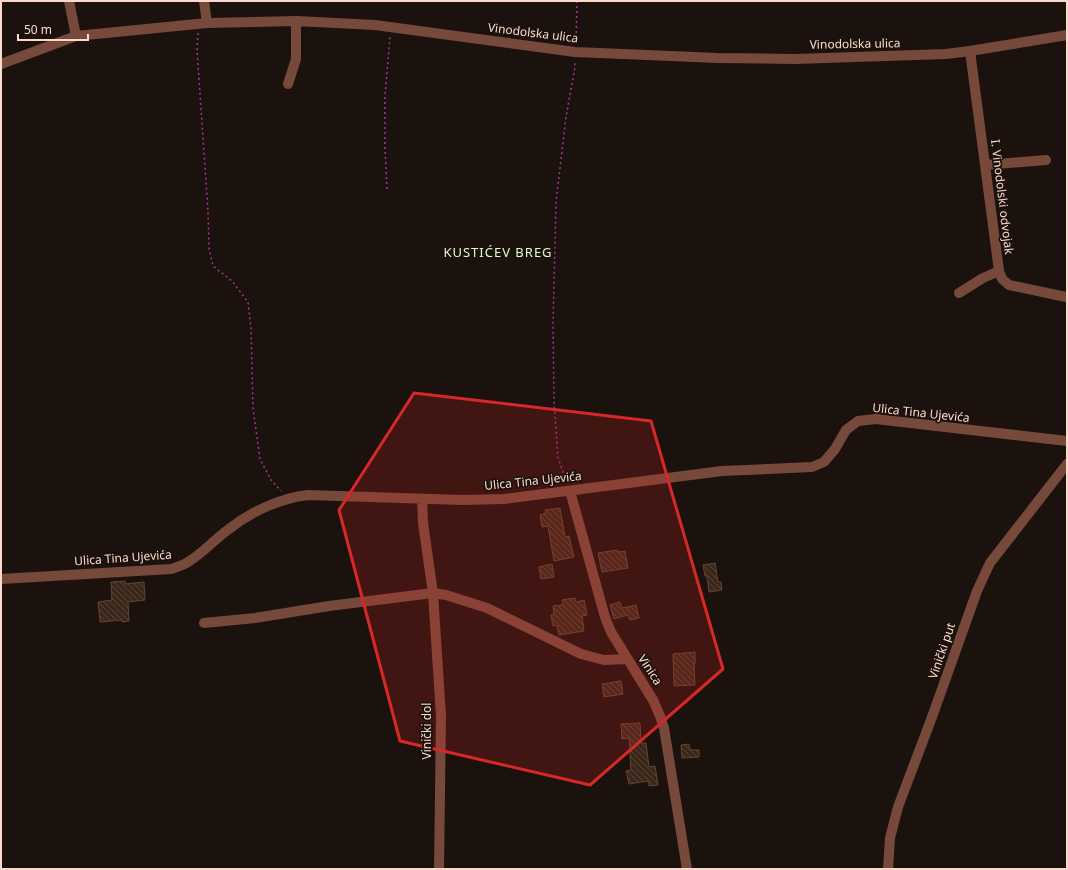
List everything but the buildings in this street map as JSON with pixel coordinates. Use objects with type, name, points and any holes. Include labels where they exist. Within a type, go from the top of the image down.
[{"type":"street","points":[[69,1],[76,36]]},
{"type":"street","points":[[203,23],[204,1]]},
{"type":"street","points":[[288,84],[296,59],[296,21]]},
{"type":"street","name":"Vinodolska ulica","points":[[1,64],[76,36],[203,23],[296,21],[375,25],[575,52],[718,58],[794,59],[918,56],[970,51],[1067,35]]},
{"type":"street","name":"I. Vinodolski odvojak","points":[[970,51],[999,271],[1002,280],[1009,285],[1066,297]]},
{"type":"street","points":[[985,165],[1046,160]]},
{"type":"street","points":[[959,293],[983,278],[999,271]]},
{"type":"street","name":"Ulica Tina Ujevića","points":[[1,579],[171,569],[187,563],[230,528],[246,518],[268,506],[297,496],[504,499],[722,471],[812,467],[824,462],[835,449],[846,430],[858,421],[876,419],[1067,441]]},
{"type":"street","name":"Vinički put","points":[[888,869],[890,838],[898,807],[977,591],[990,563],[1067,464]]},
{"type":"street","name":"Vinica","points":[[570,491],[605,617],[611,632],[653,700],[664,728],[687,869]]},
{"type":"street","name":"Vinički dol","points":[[422,499],[422,523],[433,593],[441,716],[439,869]]},
{"type":"street","points":[[204,623],[254,618],[329,606],[433,593],[446,595],[486,608],[581,654],[604,660],[627,659]]},
{"type":"path","points":[[570,491],[558,458],[554,402],[553,325],[556,202],[566,117],[575,67],[577,1]]},
{"type":"path","points":[[203,23],[197,50],[208,211],[209,248],[213,266],[232,281],[248,302],[251,328],[253,408],[260,459],[272,480],[290,499]]},
{"type":"path","points":[[387,189],[385,95],[390,27]]},
{"type":"highlighted area","points":[[414,393],[651,421],[723,669],[590,785],[400,741],[339,510]]},
{"type":"district","name":"KUSTIĆEV BREG","points":[[498,252]]}]
